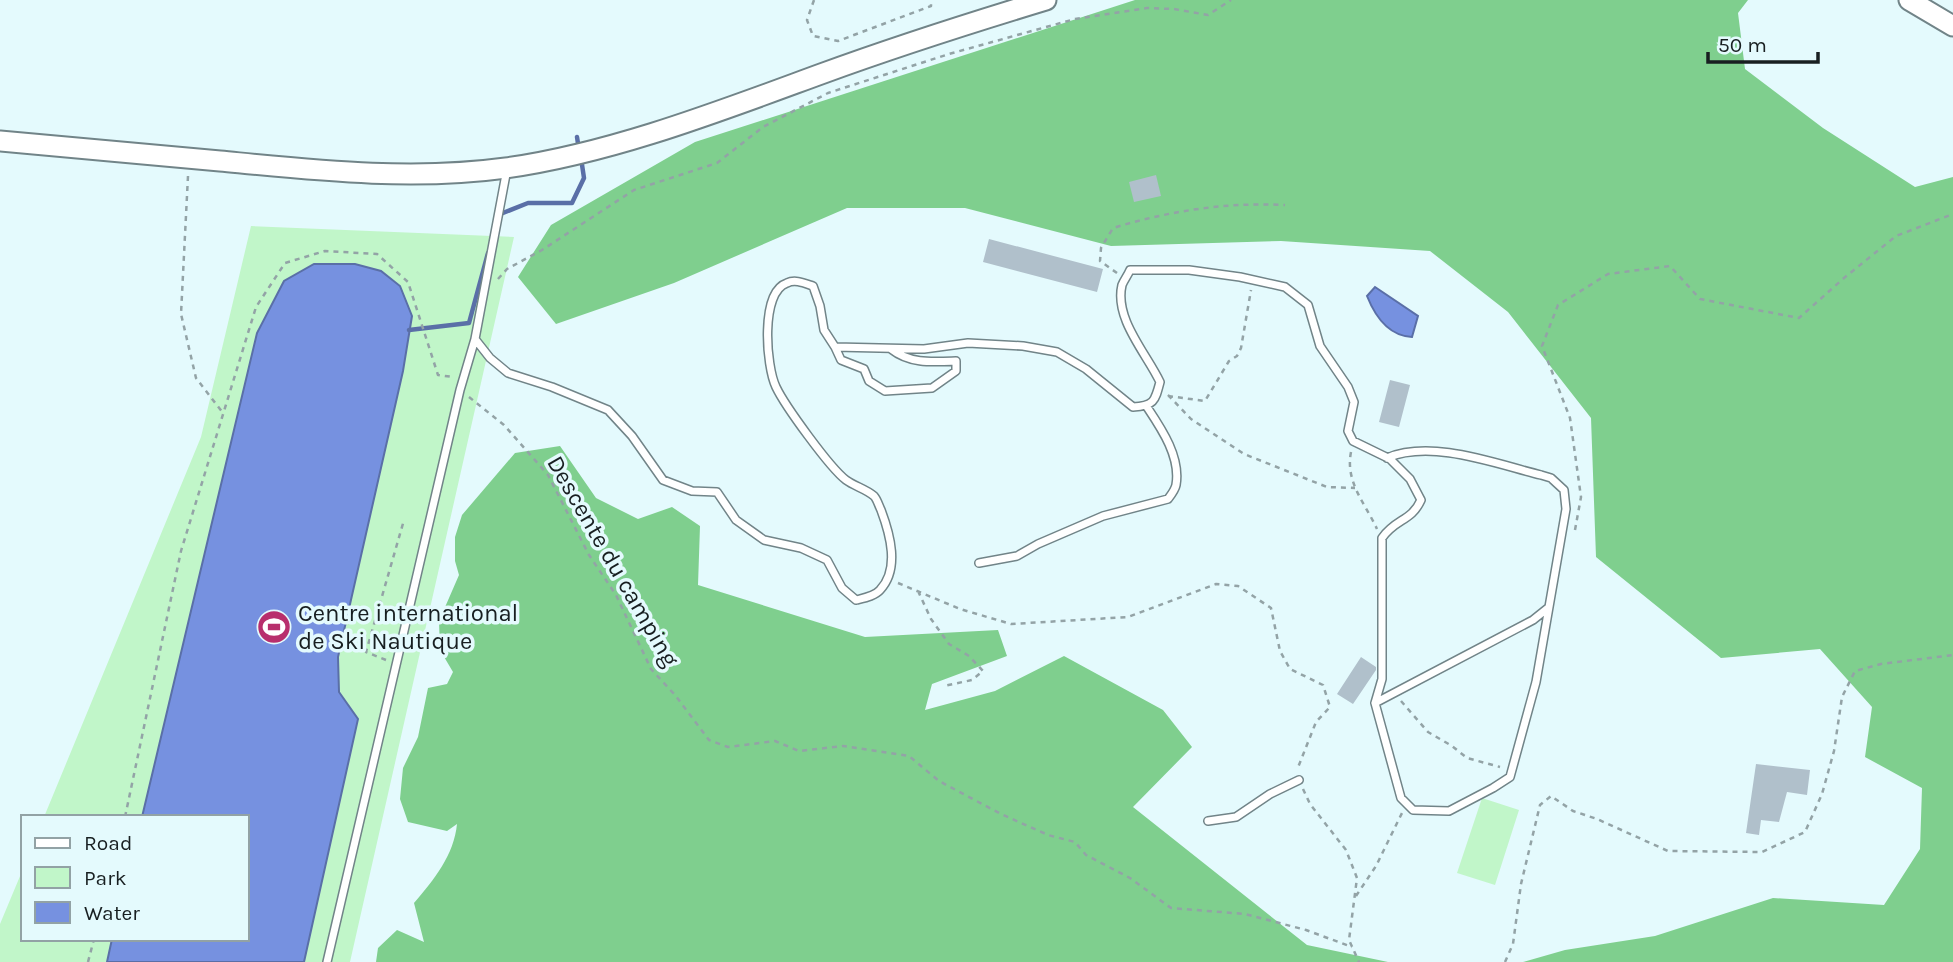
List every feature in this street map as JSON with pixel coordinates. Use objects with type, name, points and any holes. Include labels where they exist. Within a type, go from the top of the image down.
[{"type":"main road","points":[[0,141],[296,169],[383,174],[470,172],[507,168],[608,146],[717,112],[922,38],[1046,0]]},
{"type":"main road","points":[[1909,0],[1953,26]]},
{"type":"lane","points":[[327,962],[463,377],[475,339],[507,168]]},
{"type":"lane","points":[[835,347],[923,349],[968,343],[1023,346],[1057,352],[1086,369],[1133,407],[1147,407],[1156,399],[1160,382],[1122,307],[1122,286],[1130,270],[1189,270],[1285,287],[1307,305],[1320,346],[1348,387],[1354,402],[1348,431],[1353,441],[1387,458],[1410,479],[1421,500],[1415,514],[1390,525],[1382,538],[1382,679],[1375,702],[1401,797],[1413,810],[1449,811],[1510,777],[1536,682],[1566,509],[1564,489],[1551,478],[1457,453],[1399,453],[1387,458]]},
{"type":"lane","points":[[475,339],[490,358],[508,373],[552,387],[608,410],[632,436],[663,480],[692,491],[717,492],[736,520],[764,540],[801,548],[827,560],[842,587],[856,600],[878,593],[889,580],[892,549],[886,524],[875,497],[845,480],[825,457],[775,386],[769,358],[768,327],[774,293],[786,283],[800,281],[813,286],[824,330],[841,360],[864,369],[869,381],[885,391],[932,388],[956,370],[956,361],[904,359],[890,349]]},
{"type":"lane","points":[[979,563],[1017,556],[1061,533],[1103,516],[1168,499],[1176,487],[1176,471],[1166,437],[1147,407]]},
{"type":"lane","points":[[1375,702],[1533,620],[1549,608]]},
{"type":"lane","points":[[1208,821],[1236,817],[1270,794],[1299,780]]},
{"type":"path","points":[[814,0],[807,20],[813,36],[838,41],[931,6],[931,0]]},
{"type":"path","points":[[483,298],[507,269],[542,250],[634,190],[717,163],[763,127],[828,93],[949,54],[1075,19],[1147,9],[1174,9],[1208,15],[1231,0]]},
{"type":"path","points":[[190,158],[181,314],[196,379],[223,413]]},
{"type":"path","points":[[1126,279],[1100,261],[1101,248],[1113,228],[1153,216],[1206,208],[1248,204],[1285,205]]},
{"type":"path","points":[[1573,539],[1581,497],[1570,418],[1542,346],[1558,305],[1608,274],[1670,266],[1700,299],[1799,318],[1896,236],[1953,214]]},
{"type":"path","points":[[125,815],[181,551],[256,307],[285,263],[325,251],[377,254],[408,282],[438,375],[463,377]]},
{"type":"path","points":[[1157,394],[1205,401],[1229,361],[1237,356],[1241,348],[1253,280]]},
{"type":"path","name":"Descente du camping","points":[[460,390],[504,425],[548,475],[589,555],[616,595],[652,669],[709,740],[728,747],[775,741],[799,751],[843,746],[909,756],[939,782],[1000,814],[1048,835],[1075,842],[1086,855],[1130,878],[1171,908],[1245,914],[1306,930],[1352,947]]},
{"type":"path","points":[[1168,396],[1191,419],[1244,454],[1326,487],[1355,488]]},
{"type":"path","points":[[1353,441],[1349,461],[1355,488],[1382,538]]},
{"type":"path","points":[[396,664],[366,652],[404,520]]},
{"type":"path","points":[[889,580],[960,609],[1011,624],[1128,617],[1216,584],[1238,586],[1271,608],[1280,651],[1290,669],[1323,685],[1330,708],[1316,722],[1296,773],[1310,804],[1346,850],[1357,878],[1349,940],[1359,962]]},
{"type":"path","points":[[918,592],[931,619],[949,644],[969,656],[983,671],[972,680],[944,686]]},
{"type":"path","points":[[1505,962],[1513,944],[1521,884],[1540,805],[1551,796],[1573,811],[1597,818],[1668,851],[1762,852],[1805,832],[1822,794],[1834,751],[1842,697],[1855,671],[1881,664],[1953,655]]},
{"type":"path","points":[[1395,693],[1428,732],[1467,758],[1512,770]]},
{"type":"path","points":[[1354,899],[1376,866],[1407,804]]},
{"type":"path","points":[[88,962],[93,941]]},
{"type":"green space","points":[[1135,0],[1748,0],[1738,13],[1745,69],[1823,128],[1915,187],[1953,177],[1953,962],[1523,962],[1565,950],[1655,936],[1773,898],[1884,905],[1920,849],[1922,788],[1865,757],[1872,707],[1820,649],[1721,658],[1596,557],[1591,418],[1508,312],[1430,251],[1281,241],[1111,246],[965,208],[847,208],[674,283],[556,324],[518,277],[551,225],[695,142]]},
{"type":"green space","name":"Centre international de Ski Nautique","points":[[251,226],[514,237],[350,962],[0,962],[0,924],[21,874],[21,941],[248,941],[248,815],[45,815],[201,437]]},
{"type":"green space","points":[[560,446],[596,498],[638,519],[672,507],[700,526],[698,585],[865,637],[998,630],[1007,656],[932,684],[925,710],[995,691],[1064,656],[1163,710],[1192,747],[1133,807],[1307,945],[1388,962],[376,962],[378,948],[397,930],[424,942],[414,903],[442,866],[455,835],[457,824],[447,831],[408,822],[400,799],[403,768],[418,737],[428,688],[447,684],[453,672],[440,650],[439,621],[459,575],[455,561],[455,537],[462,515],[515,453]]},
{"type":"green space","points":[[1482,798],[1519,810],[1495,885],[1457,873]]},
{"type":"water","points":[[314,264],[355,264],[381,271],[400,286],[412,316],[403,371],[338,657],[339,692],[358,719],[304,962],[107,962],[112,941],[248,941],[248,815],[142,815],[257,333],[284,281]]},
{"type":"water","points":[[1375,287],[1418,316],[1412,337],[1390,329],[1374,311],[1367,296]]},
{"type":"building","points":[[1156,175],[1161,196],[1134,202],[1129,182]]},
{"type":"building","points":[[989,239],[1103,269],[1097,292],[983,262]]},
{"type":"building","points":[[1390,380],[1410,385],[1399,427],[1379,422]]},
{"type":"building","points":[[1361,657],[1376,667],[1376,670],[1353,704],[1337,694]]},
{"type":"building","points":[[1756,764],[1810,770],[1807,795],[1787,792],[1779,822],[1761,820],[1759,835],[1746,833]]},
{"type":"waterway","points":[[577,137],[579,150]]},
{"type":"waterway","points":[[498,215],[528,203],[572,203],[584,178],[581,158]]},
{"type":"waterway","points":[[409,330],[469,323],[488,253]]},
{"type":"place","name":"Centre international de Ski Nautique","points":[[274,627]]}]
